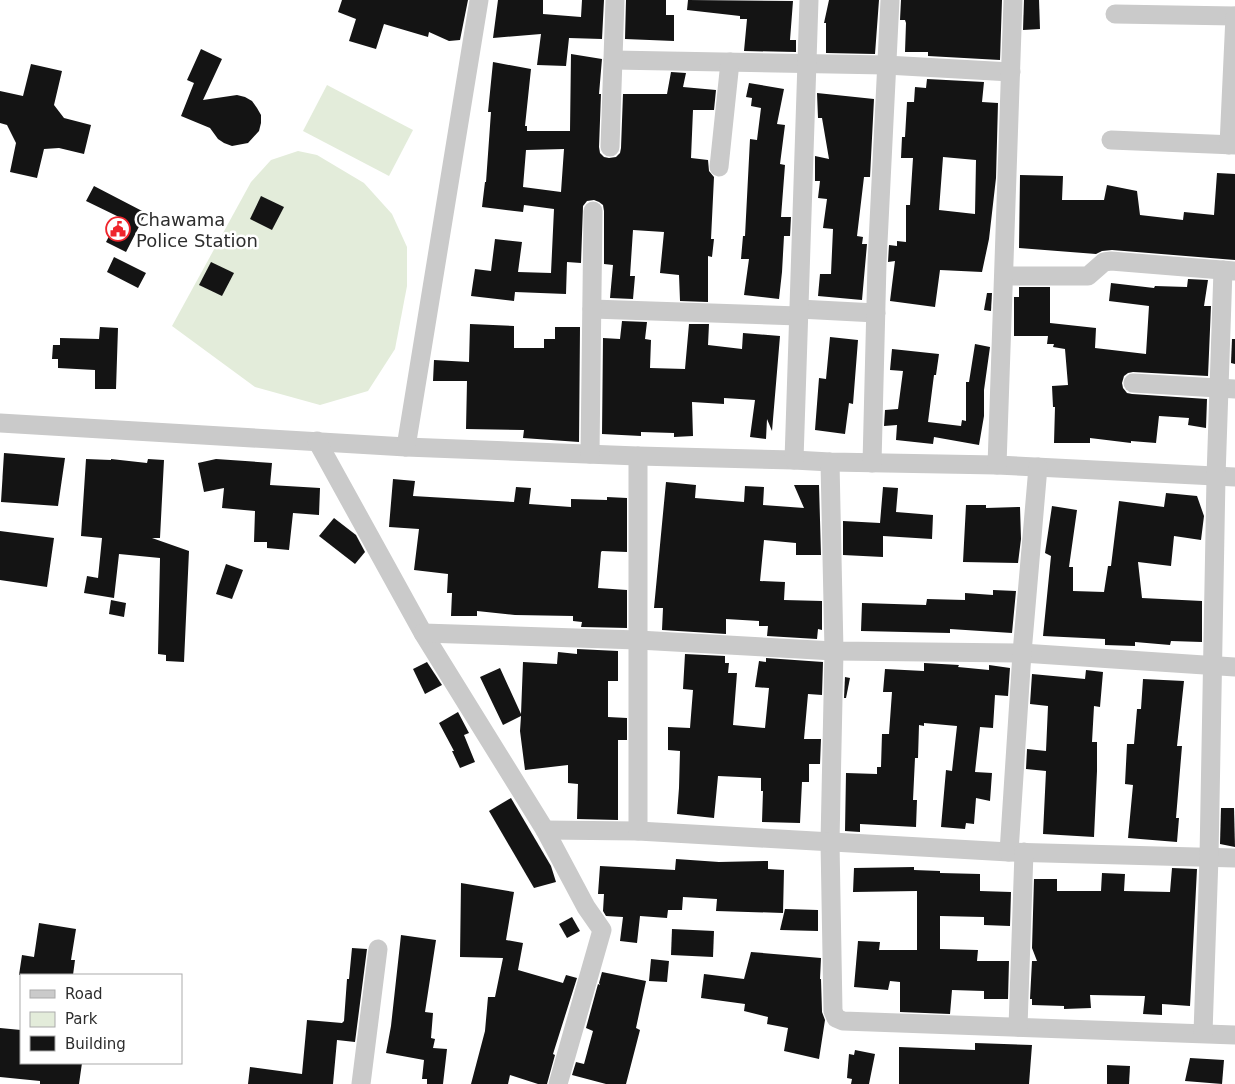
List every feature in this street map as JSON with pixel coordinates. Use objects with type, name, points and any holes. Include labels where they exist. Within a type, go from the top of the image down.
[{"type":"street","points":[[406,447],[480,0]]},
{"type":"street","points":[[610,147],[615,0]]},
{"type":"street","points":[[794,460],[809,0]]},
{"type":"street","points":[[872,463],[876,313],[890,0]]},
{"type":"street","points":[[997,465],[1013,0]]},
{"type":"street","points":[[1111,140],[1232,145],[1235,16],[1115,14]]},
{"type":"street","points":[[614,60],[886,65],[1011,72]]},
{"type":"street","points":[[719,167],[730,62]]},
{"type":"street","points":[[590,454],[593,211]]},
{"type":"street","points":[[1004,276],[1088,276],[1104,262],[1111,261],[1229,270],[1227,389],[1216,477],[1209,857],[1203,1033]]},
{"type":"street","points":[[592,309],[876,313]]},
{"type":"street","points":[[1133,383],[1227,389]]},
{"type":"street","points":[[0,423],[317,440],[406,447],[830,462],[997,465],[1235,477]]},
{"type":"street","points":[[317,440],[423,632],[544,830],[582,899],[602,930],[558,1084]]},
{"type":"street","points":[[638,456],[638,831]]},
{"type":"street","points":[[830,462],[834,651],[830,842],[833,1011],[836,1018],[843,1021],[1235,1035]]},
{"type":"street","points":[[1018,1027],[1016,852],[1022,653],[1038,467]]},
{"type":"street","points":[[423,632],[638,640],[834,651],[1022,653],[1235,668]]},
{"type":"street","points":[[544,830],[638,831],[1016,852],[1235,858]]},
{"type":"street","points":[[361,1084],[378,949]]},
{"type":"green space","points":[[327,85],[413,130],[389,176],[303,131]]},
{"type":"green space","points":[[298,151],[317,155],[364,183],[392,214],[407,247],[407,286],[395,349],[368,391],[320,405],[255,387],[172,326],[251,182],[271,160]]},
{"type":"building","points":[[342,0],[468,0],[460,40],[449,41],[429,32],[428,37],[384,24],[376,49],[349,41],[356,19],[338,12]]},
{"type":"building","points":[[498,0],[543,0],[543,14],[581,17],[582,0],[604,0],[602,39],[569,38],[566,66],[537,65],[541,34],[493,38]]},
{"type":"building","points":[[626,0],[666,0],[666,15],[674,15],[674,41],[625,39]]},
{"type":"building","points":[[688,0],[793,1],[790,40],[796,40],[796,52],[744,51],[747,19],[740,19],[740,16],[687,10]]},
{"type":"building","points":[[829,0],[879,0],[875,54],[826,53],[826,23],[824,23]]},
{"type":"building","points":[[901,0],[1002,0],[1000,60],[928,56],[928,52],[905,52],[906,23],[905,20],[900,20]]},
{"type":"building","points":[[1024,0],[1039,0],[1040,29],[1023,30]]},
{"type":"building","points":[[201,49],[222,59],[203,100],[237,95],[245,97],[252,101],[261,115],[259,131],[248,143],[232,146],[224,143],[218,139],[210,128],[181,116],[194,83],[187,80]]},
{"type":"building","points":[[571,54],[602,59],[599,94],[601,94],[599,147],[600,153],[604,157],[616,157],[620,153],[623,94],[667,94],[671,72],[686,73],[683,87],[716,90],[714,110],[693,110],[691,158],[708,160],[709,171],[714,177],[711,239],[714,239],[712,257],[708,256],[708,302],[680,301],[679,275],[660,273],[664,232],[633,230],[630,276],[635,276],[633,299],[610,298],[613,265],[604,264],[604,211],[603,205],[594,200],[587,201],[583,206],[581,263],[567,262],[566,294],[515,292],[514,301],[471,296],[475,269],[491,271],[495,239],[522,242],[518,272],[551,273],[554,209],[524,205],[523,212],[482,207],[486,182],[491,112],[488,112],[493,62],[531,69],[525,126],[527,126],[527,131],[570,131]],"holes":[[[564,149],[561,192],[523,187],[526,150]]]},
{"type":"building","points":[[31,64],[62,71],[54,105],[64,118],[91,125],[84,154],[59,148],[44,149],[37,178],[10,172],[16,143],[7,125],[0,123],[0,91],[23,96]]},
{"type":"building","points":[[927,79],[984,82],[982,102],[998,103],[996,178],[989,239],[982,272],[940,270],[935,307],[890,301],[895,261],[888,262],[889,245],[897,246],[897,241],[906,242],[906,205],[910,205],[913,158],[901,158],[902,137],[905,137],[907,102],[914,102],[915,87],[926,88]],"holes":[[[943,157],[976,160],[975,214],[939,210]]]},
{"type":"building","points":[[749,83],[784,89],[777,124],[785,125],[780,164],[785,165],[781,217],[791,217],[790,236],[784,236],[779,299],[744,295],[749,259],[741,259],[743,236],[745,236],[750,139],[757,140],[761,108],[751,106],[752,98],[746,97]]},
{"type":"building","points":[[817,93],[874,99],[870,177],[864,177],[857,236],[863,237],[862,244],[867,244],[862,300],[818,296],[820,274],[831,274],[833,229],[823,228],[827,199],[818,198],[820,181],[815,181],[815,156],[829,159],[822,118],[818,118]]},
{"type":"building","points":[[1217,173],[1235,174],[1235,260],[1112,250],[1096,254],[1019,248],[1020,175],[1063,176],[1062,200],[1104,200],[1107,185],[1137,191],[1140,215],[1183,220],[1184,212],[1214,215]]},
{"type":"building","points":[[94,186],[146,213],[126,252],[106,242],[119,217],[86,201]]},
{"type":"building","points":[[261,196],[284,207],[272,230],[250,219]]},
{"type":"building","points":[[114,257],[146,273],[138,288],[107,272]]},
{"type":"building","points":[[211,262],[234,273],[222,296],[199,285]]},
{"type":"building","points":[[1188,279],[1208,280],[1204,306],[1211,306],[1208,376],[1133,372],[1124,376],[1122,383],[1127,393],[1132,394],[1207,399],[1206,428],[1188,425],[1189,418],[1159,416],[1156,443],[1131,441],[1131,443],[1090,438],[1090,443],[1054,443],[1055,407],[1053,407],[1052,386],[1068,385],[1065,349],[1053,347],[1054,344],[1047,344],[1048,336],[1014,336],[1014,297],[1019,297],[1019,287],[1050,287],[1050,323],[1096,328],[1095,348],[1146,354],[1149,306],[1109,301],[1111,283],[1154,288],[1155,286],[1187,287]]},
{"type":"building","points":[[987,293],[992,293],[991,311],[984,310]]},
{"type":"building","points":[[622,321],[647,322],[645,339],[651,340],[650,368],[685,369],[689,324],[709,324],[708,345],[742,349],[743,333],[780,336],[772,431],[767,419],[766,439],[750,437],[755,400],[724,398],[724,404],[692,402],[693,436],[674,437],[674,433],[641,432],[641,436],[602,434],[603,338],[620,339]]},
{"type":"building","points":[[470,324],[514,326],[514,348],[544,348],[544,339],[555,339],[555,327],[580,327],[579,442],[523,438],[524,430],[466,429],[467,381],[433,381],[434,360],[469,362]]},
{"type":"building","points":[[100,327],[118,328],[116,389],[95,389],[95,370],[58,368],[58,359],[52,359],[53,345],[60,345],[60,338],[99,339]]},
{"type":"building","points":[[830,337],[858,340],[853,404],[849,403],[845,434],[815,430],[819,378],[826,379]]},
{"type":"building","points":[[1232,339],[1235,339],[1235,364],[1231,363]]},
{"type":"building","points":[[975,344],[990,347],[984,390],[984,416],[979,445],[934,437],[933,444],[896,440],[897,425],[884,426],[885,410],[898,409],[903,371],[890,370],[892,349],[939,354],[936,375],[934,375],[928,422],[961,426],[962,420],[966,421],[966,382],[969,382]]},
{"type":"building","points":[[4,453],[65,458],[58,506],[1,502]]},
{"type":"building","points":[[86,459],[111,459],[147,463],[148,459],[164,460],[160,538],[152,538],[189,551],[184,662],[166,661],[166,655],[158,654],[160,558],[119,554],[114,598],[84,593],[87,576],[98,578],[102,538],[81,536]]},
{"type":"building","points":[[216,459],[272,463],[270,485],[320,488],[319,515],[293,513],[289,550],[267,548],[267,542],[254,542],[255,511],[222,508],[224,488],[204,492],[198,463]]},
{"type":"building","points":[[393,479],[415,481],[413,496],[514,502],[516,487],[531,488],[529,504],[571,507],[571,499],[607,500],[607,497],[627,498],[627,552],[601,552],[598,588],[627,590],[627,628],[581,627],[582,622],[573,621],[573,616],[515,615],[477,611],[477,616],[451,616],[452,593],[447,593],[448,574],[414,570],[419,529],[389,527]]},
{"type":"building","points":[[666,482],[696,485],[695,498],[744,502],[745,486],[764,487],[763,505],[804,508],[794,485],[819,485],[821,555],[796,555],[796,543],[764,540],[760,581],[785,582],[784,600],[822,601],[822,630],[818,629],[817,639],[767,636],[768,626],[759,626],[759,621],[726,619],[726,634],[662,630],[663,608],[654,608]]},
{"type":"building","points":[[883,487],[898,488],[896,512],[933,515],[932,539],[883,536],[883,557],[843,555],[843,521],[880,523]]},
{"type":"building","points":[[1166,493],[1197,496],[1204,516],[1201,540],[1174,536],[1171,566],[1138,562],[1142,598],[1202,601],[1202,642],[1171,641],[1170,645],[1135,642],[1135,646],[1105,645],[1105,639],[1043,636],[1051,556],[1045,553],[1052,506],[1077,510],[1069,567],[1073,567],[1073,591],[1104,592],[1108,566],[1111,566],[1119,501],[1164,507]]},
{"type":"building","points":[[966,505],[986,505],[986,508],[1020,507],[1021,539],[1018,563],[963,562]]},
{"type":"building","points":[[334,518],[356,535],[365,552],[355,564],[319,536]]},
{"type":"building","points":[[0,531],[54,538],[47,587],[0,580]]},
{"type":"building","points":[[226,564],[243,570],[232,599],[216,594]]},
{"type":"building","points":[[993,590],[1016,591],[1012,633],[950,629],[950,633],[861,631],[862,603],[926,605],[927,599],[965,600],[965,593],[993,595]]},
{"type":"building","points":[[111,600],[126,603],[124,617],[109,614]]},
{"type":"building","points":[[577,649],[618,651],[618,681],[608,681],[608,717],[627,718],[627,740],[618,740],[618,820],[577,819],[578,784],[568,783],[568,765],[525,770],[520,731],[521,716],[503,725],[480,677],[500,668],[521,714],[523,662],[557,664],[558,652],[577,654]]},
{"type":"building","points":[[685,654],[725,656],[725,663],[729,663],[728,673],[737,673],[733,725],[765,728],[769,688],[755,687],[759,661],[766,662],[766,658],[823,662],[822,695],[808,694],[804,739],[821,739],[820,764],[809,764],[809,782],[802,782],[800,823],[762,822],[763,791],[761,791],[761,778],[718,776],[714,818],[677,814],[680,751],[668,750],[668,727],[690,728],[693,690],[683,689]]},
{"type":"building","points":[[427,662],[442,685],[425,694],[413,669]]},
{"type":"building","points":[[924,663],[959,665],[958,667],[989,670],[989,665],[1010,668],[1008,696],[995,695],[993,728],[980,727],[975,772],[992,773],[990,801],[976,798],[974,824],[966,823],[965,829],[941,827],[946,770],[952,771],[957,726],[924,723],[924,726],[919,725],[918,758],[915,758],[913,800],[917,800],[916,827],[860,824],[860,832],[845,831],[846,773],[877,774],[877,767],[881,767],[882,734],[889,734],[892,692],[883,692],[885,669],[924,671]]},
{"type":"building","points":[[1086,670],[1103,672],[1100,707],[1094,706],[1092,742],[1097,742],[1094,837],[1043,834],[1046,771],[1026,769],[1027,749],[1046,751],[1048,706],[1030,704],[1032,674],[1085,679]]},
{"type":"building","points":[[845,677],[850,678],[846,698],[844,698]]},
{"type":"building","points":[[1143,679],[1184,681],[1177,746],[1182,746],[1176,818],[1179,818],[1177,842],[1128,838],[1133,785],[1125,784],[1127,744],[1134,744],[1137,709],[1141,709]]},
{"type":"building","points":[[458,712],[469,733],[464,735],[475,762],[460,768],[452,751],[454,751],[439,723]]},
{"type":"building","points":[[511,798],[551,866],[556,882],[534,888],[489,811]]},
{"type":"building","points":[[1221,808],[1234,808],[1235,847],[1220,844]]},
{"type":"building","points":[[676,859],[719,862],[768,861],[768,869],[784,870],[783,913],[716,911],[717,899],[683,897],[682,910],[668,910],[667,918],[640,916],[637,943],[620,941],[623,917],[606,916],[603,911],[604,894],[598,894],[600,866],[675,870]]},
{"type":"building","points":[[914,867],[914,870],[940,871],[940,873],[980,874],[980,891],[1011,892],[1010,926],[984,925],[984,917],[940,916],[940,949],[978,950],[977,961],[1009,961],[1008,999],[984,999],[984,991],[952,990],[950,1014],[900,1012],[900,982],[890,981],[888,990],[854,987],[858,941],[880,942],[879,950],[917,950],[917,891],[853,892],[854,868]]},
{"type":"building","points":[[1172,868],[1197,869],[1190,1006],[1162,1004],[1162,1015],[1143,1014],[1145,996],[1090,995],[1091,1008],[1064,1009],[1064,1006],[1032,1005],[1032,999],[1030,999],[1032,961],[1037,961],[1032,948],[1034,879],[1057,879],[1057,891],[1101,891],[1102,873],[1125,874],[1124,891],[1170,892]]},
{"type":"building","points":[[461,883],[514,892],[506,940],[523,943],[518,970],[563,983],[566,975],[577,978],[553,1054],[555,1055],[547,1084],[538,1084],[510,1075],[508,1084],[471,1084],[485,1031],[488,997],[495,997],[503,958],[460,957]]},
{"type":"building","points":[[785,909],[818,910],[818,931],[780,930]]},
{"type":"building","points":[[572,917],[580,931],[567,938],[559,924]]},
{"type":"building","points":[[39,923],[76,929],[71,960],[75,960],[73,974],[19,975],[22,955],[34,957]]},
{"type":"building","points":[[672,929],[714,931],[713,957],[671,955]]},
{"type":"building","points":[[401,935],[436,940],[425,1012],[433,1013],[431,1038],[435,1039],[433,1048],[447,1049],[443,1084],[427,1084],[427,1079],[422,1079],[424,1060],[386,1053],[391,1026]]},
{"type":"building","points":[[352,948],[367,949],[355,1042],[337,1040],[333,1084],[248,1084],[250,1067],[302,1074],[307,1020],[342,1023],[344,1021],[347,979],[349,979]]},
{"type":"building","points":[[751,952],[821,958],[822,1012],[825,1020],[819,1059],[784,1051],[788,1028],[767,1024],[768,1017],[744,1011],[745,1004],[701,998],[704,974],[744,979]]},
{"type":"building","points":[[651,959],[669,961],[667,982],[649,981]]},
{"type":"building","points":[[602,972],[646,981],[636,1028],[640,1030],[626,1084],[606,1084],[572,1075],[576,1062],[584,1064],[593,1031],[586,1028],[598,984],[600,985]]},
{"type":"building","points":[[0,1028],[20,1030],[20,1064],[82,1064],[79,1084],[40,1084],[40,1081],[0,1077]]},
{"type":"building","points":[[975,1043],[1032,1045],[1029,1084],[899,1084],[899,1047],[975,1050]]},
{"type":"building","points":[[855,1050],[875,1054],[869,1084],[851,1084],[852,1079],[847,1078],[849,1054],[854,1055]]},
{"type":"building","points":[[1190,1058],[1224,1060],[1222,1084],[1185,1081]]},
{"type":"building","points":[[1107,1065],[1130,1066],[1129,1084],[1107,1084]]},
{"type":"place","name":"Chawama Police Station","points":[[118,229]]}]
